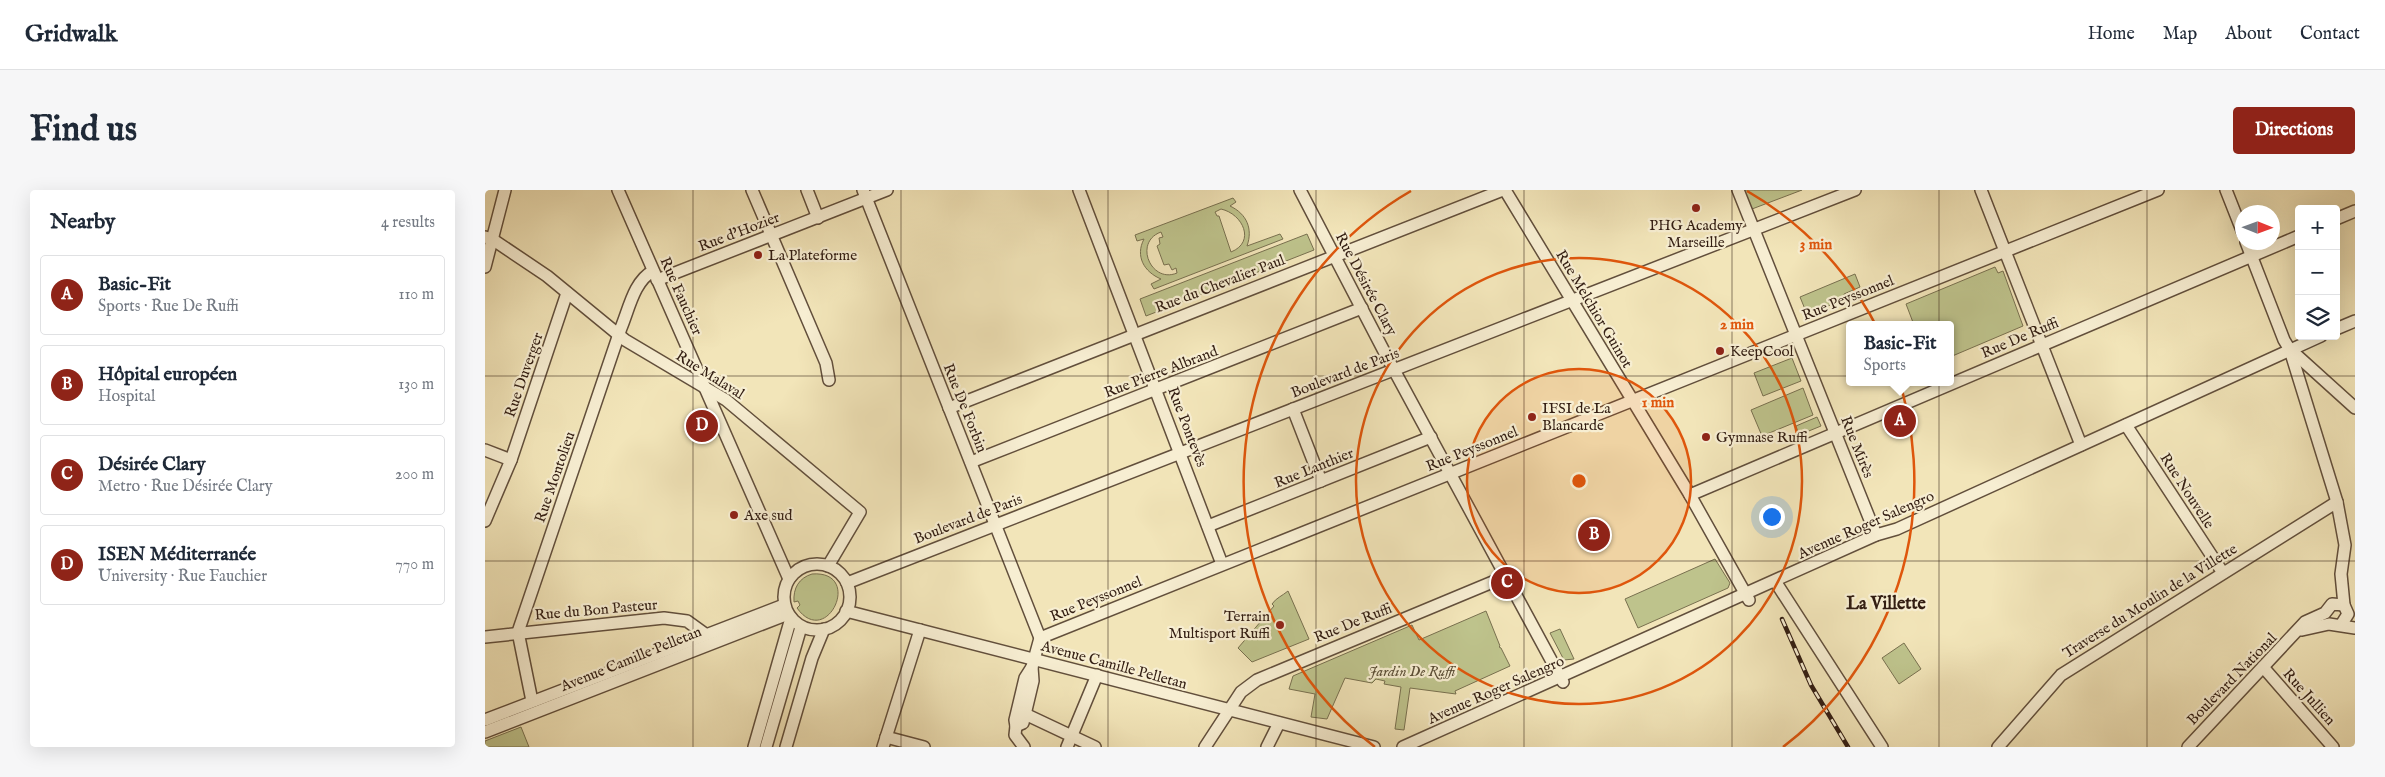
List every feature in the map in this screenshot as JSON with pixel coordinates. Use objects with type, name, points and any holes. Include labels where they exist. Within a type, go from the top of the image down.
[{"type":"street","points":[[485,267],[489,238],[505,190]]},
{"type":"street","name":"Rue Fauchier","points":[[618,190],[789,579]]},
{"type":"street","points":[[752,190],[827,363],[829,380]]},
{"type":"street","points":[[807,190],[818,218]]},
{"type":"street","name":"Rue d'Hozier","points":[[655,275],[818,218],[864,194],[887,190]]},
{"type":"street","name":"Rue Pontevès","points":[[1079,190],[1222,564]]},
{"type":"street","name":"Rue Désirée Clary","points":[[1299,190],[1562,680]]},
{"type":"street","name":"Rue du Chevalier Paul","points":[[949,408],[1504,190]]},
{"type":"street","name":"Rue Melchior Guinot","points":[[1504,190],[1690,495],[1748,597]]},
{"type":"street","name":"Rue Mirès","points":[[1738,190],[1875,536]]},
{"type":"street","name":"Boulevard de Paris","points":[[847,583],[1571,300],[1754,231],[1855,190]]},
{"type":"street","points":[[1981,190],[2081,444]]},
{"type":"street","name":"Rue Peyssonnel","points":[[1033,663],[1040,638],[2158,190]]},
{"type":"street","points":[[2225,190],[2235,214]]},
{"type":"street","name":"Rue De Forbin","points":[[864,194],[1040,638]]},
{"type":"street","points":[[2340,217],[2355,211]]},
{"type":"street","name":"Rue Malaval","points":[[489,238],[547,276],[618,335],[727,400],[861,512],[828,566]]},
{"type":"street","points":[[2251,256],[2295,238]]},
{"type":"street","points":[[2249,250],[2284,340],[2291,350],[2355,408]]},
{"type":"street","name":"Rue De Ruffi","points":[[1954,382],[2251,256]]},
{"type":"street","name":"Rue Montolieu","points":[[518,632],[618,335],[638,285],[644,277],[655,275]]},
{"type":"street","name":"Rue Duverger","points":[[485,521],[511,460],[567,293]]},
{"type":"street","name":"Rue Pierre Albrand","points":[[971,462],[1362,308]]},
{"type":"street","points":[[2340,327],[2355,321]]},
{"type":"street","name":"Avenue Roger Salengro","points":[[1423,744],[1748,597],[1778,580],[1875,536],[1897,529],[2312,340]]},
{"type":"street","points":[[2291,350],[2337,502],[2345,545],[2341,574],[2339,615],[2355,628]]},
{"type":"street","name":"Rue De Ruffi","points":[[1690,495],[1945,386]]},
{"type":"street","points":[[1293,409],[1321,481]]},
{"type":"street","name":"Rue Nouvelle","points":[[2126,425],[2223,573]]},
{"type":"street","name":"Rue Lanthier","points":[[1208,526],[1431,437]]},
{"type":"street","points":[[485,450],[511,460]]},
{"type":"street","name":"Traverse du Moulin de la Villette","points":[[1998,747],[2061,675],[2337,502]]},
{"type":"street","points":[[818,564],[828,566],[836,570],[847,583],[850,597],[847,611],[838,622],[823,628],[811,630],[801,627],[788,612],[783,595],[789,579],[797,570],[807,565],[818,564]]},
{"type":"street","name":"Rue De Ruffi","points":[[1205,747],[1241,692],[1257,680],[1507,576]]},
{"type":"street","points":[[1778,580],[1805,618],[1808,632],[1882,747]]},
{"type":"street","name":"Avenue Camille Pelletan","points":[[847,611],[1033,663],[1097,676],[1227,714],[1279,723],[1373,747]]},
{"type":"street","points":[[755,747],[788,612]]},
{"type":"street","name":"Avenue Camille Pelletan","points":[[485,720],[705,634],[788,612]]},
{"type":"street","name":"Avenue Camille Pelletan","points":[[485,732],[788,612]]},
{"type":"street","name":"Boulevard National","points":[[2188,747],[2298,632],[2339,615]]},
{"type":"street","name":"Rue du Bon Pasteur","points":[[485,637],[664,618],[687,621],[705,634]]},
{"type":"street","points":[[766,747],[801,627]]},
{"type":"street","points":[[786,747],[812,658],[823,628]]},
{"type":"street","points":[[920,630],[885,742],[924,747]]},
{"type":"street","points":[[518,632],[532,701]]},
{"type":"street","points":[[1016,730],[1023,723],[1033,681],[1033,663]]},
{"type":"street","points":[[1024,747],[1016,730],[1015,720],[1025,678],[1033,663]]},
{"type":"street","name":"Rue Jullien","points":[[2263,667],[2331,746]]},
{"type":"street","points":[[1067,747],[1097,676]]},
{"type":"street","points":[[1025,714],[1095,747]]},
{"type":"street","points":[[1267,747],[1279,723]]},
{"type":"street","points":[[1403,747],[1423,744]]},
{"type":"green space","points":[[1744,190],[1802,190],[1752,209]]},
{"type":"green space","points":[[1233,198],[1236,202],[1230,206],[1241,213],[1249,228],[1247,246],[1280,234],[1283,239],[1154,289],[1151,284],[1161,279],[1150,272],[1143,263],[1140,251],[1144,239],[1137,241],[1135,235]],"holes":[[[1221,209],[1235,216],[1244,229],[1243,242],[1231,252],[1219,216],[1215,212]],[[1161,232],[1163,237],[1159,238],[1160,244],[1157,246],[1164,265],[1169,264],[1172,270],[1176,268],[1177,273],[1168,275],[1160,273],[1149,260],[1148,244],[1153,237]]]},
{"type":"green space","points":[[1307,234],[1314,250],[1146,316],[1140,299]]},
{"type":"green space","points":[[1995,267],[1998,273],[2003,271],[2023,326],[1954,355],[1954,321],[1912,321],[1906,304]]},
{"type":"green space","points":[[1855,274],[1860,287],[1844,294],[1846,299],[1807,314],[1800,297]]},
{"type":"green space","points":[[1792,358],[1801,381],[1763,396],[1754,373]]},
{"type":"green space","points":[[1803,388],[1813,415],[1762,436],[1751,410]]},
{"type":"green space","points":[[1817,417],[1821,426],[1799,435],[1796,426]]},
{"type":"green space","points":[[1715,559],[1730,583],[1728,588],[1638,628],[1625,599]]},
{"type":"green space","points":[[812,574],[828,576],[836,584],[838,594],[835,605],[829,615],[819,620],[808,618],[797,608],[800,605],[798,601],[794,602],[798,584]]},
{"type":"green space","name":"Terrain Multisport Ruffi","points":[[1288,591],[1309,639],[1252,662],[1238,648],[1274,606],[1272,604]]},
{"type":"green space","name":"Jardin De Ruffi","points":[[1486,611],[1499,647],[1510,666],[1455,691],[1456,694],[1410,688],[1404,730],[1395,729],[1401,687],[1384,684],[1385,681],[1376,679],[1372,683],[1345,678],[1327,719],[1311,717],[1315,694],[1289,689],[1293,676],[1412,625],[1419,640]]},
{"type":"green space","points":[[1560,629],[1574,659],[1564,660],[1550,633]]},
{"type":"green space","points":[[1904,643],[1921,669],[1899,684],[1882,658]]},
{"type":"green space","points":[[521,727],[529,747],[485,747],[485,741]]},
{"type":"railway","points":[[1782,619],[1811,685],[1848,747]]},
{"type":"place","name":"PHG Academy Marseille","points":[[1696,208]]},
{"type":"place","name":"La Plateforme","points":[[758,255]]},
{"type":"place","name":"KeepCool","points":[[1720,351]]},
{"type":"place","name":"IFSI de La Blancarde","points":[[1532,417]]},
{"type":"place","name":"Basic-Fit","points":[[1900,421]]},
{"type":"place","name":"ISEN Méditerranée","points":[[702,426]]},
{"type":"place","name":"Gymnase Ruffi","points":[[1706,437]]},
{"type":"place","name":"Axe sud","points":[[734,515]]},
{"type":"place","name":"Hôpital européen","points":[[1594,535]]},
{"type":"place","name":"Désirée Clary","points":[[1507,583]]},
{"type":"place","name":"Terrain Multisport Ruffi","points":[[1280,625]]},
{"type":"district","name":"La Villette","points":[[1886,604]]}]
